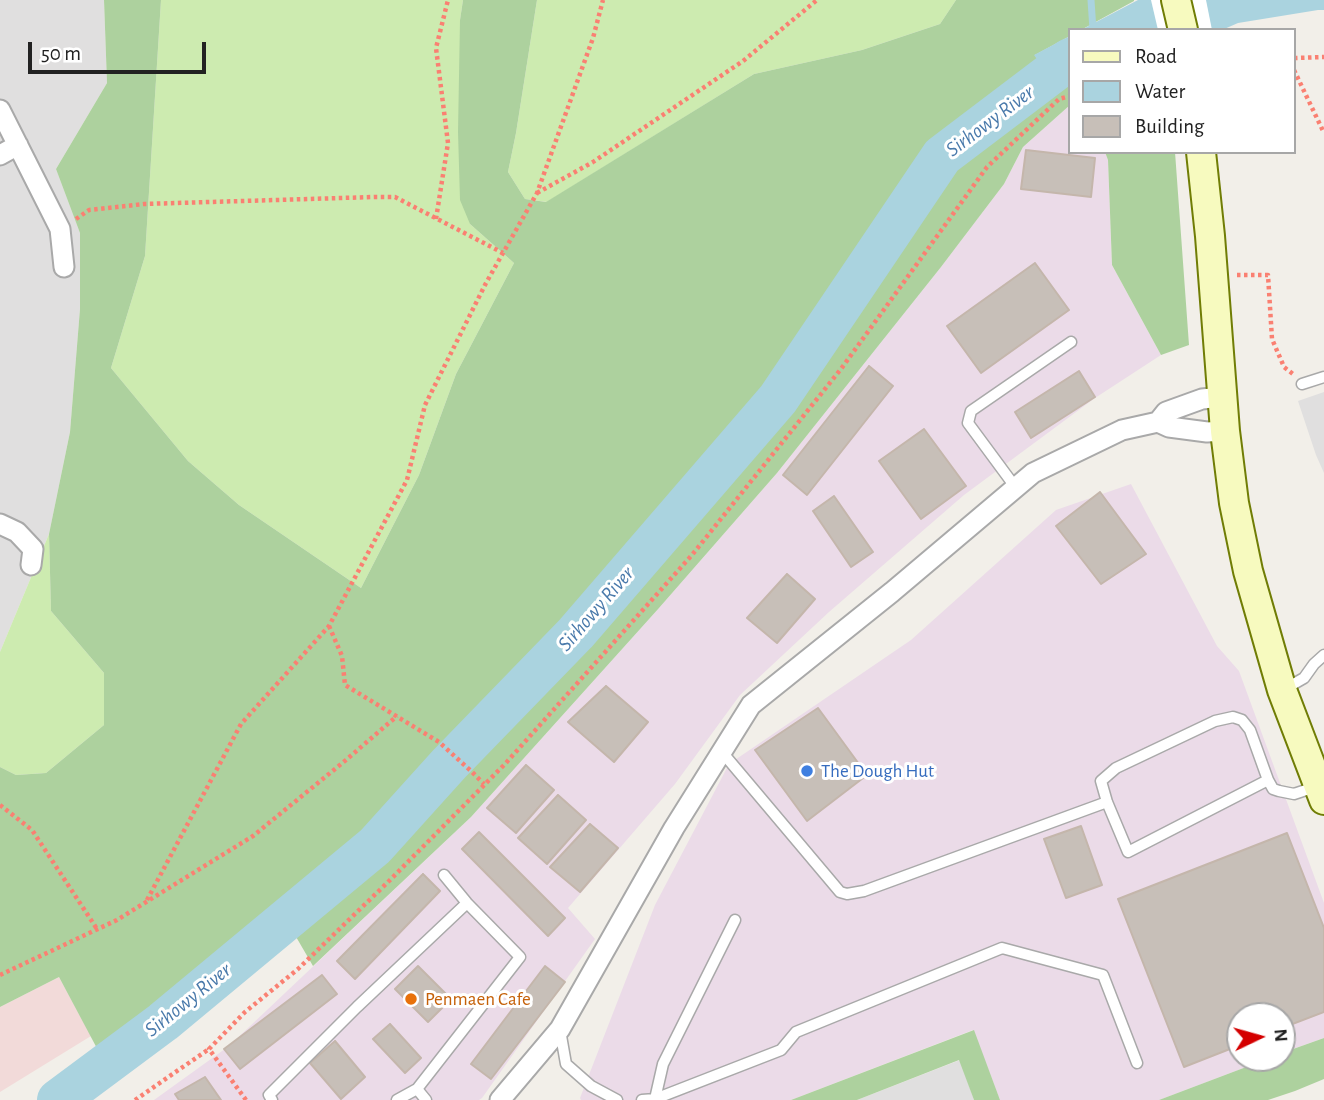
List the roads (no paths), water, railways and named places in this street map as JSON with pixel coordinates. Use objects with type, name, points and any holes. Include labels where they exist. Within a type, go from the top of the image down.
[{"type":"main road","points":[[1176,0],[1183,28]]},
{"type":"main road","points":[[1201,154],[1225,431],[1234,503],[1248,571],[1282,690],[1321,793]]},
{"type":"street","points":[[0,110],[60,229],[64,267]]},
{"type":"street","points":[[0,155],[18,145]]},
{"type":"street","points":[[1158,422],[1166,412],[1175,408],[1202,399],[1222,397]]},
{"type":"street","points":[[500,1100],[560,1029],[674,828],[751,705],[892,592],[1033,473],[1122,430],[1158,422],[1169,427],[1207,432],[1225,431]]},
{"type":"street","points":[[0,524],[17,531],[33,549],[31,565]]},
{"type":"lane","points":[[1016,488],[968,423],[971,411],[1071,342]]},
{"type":"lane","points":[[1304,384],[1324,377]]},
{"type":"lane","points":[[1282,690],[1304,678],[1324,655]]},
{"type":"lane","points":[[1268,780],[1128,852],[1101,782],[1116,768],[1215,721],[1233,717],[1242,720],[1250,730],[1273,789],[1294,794],[1321,793]]},
{"type":"lane","points":[[722,752],[840,892],[847,894],[864,891],[1107,802]]},
{"type":"lane","points":[[397,1100],[417,1090],[520,957],[443,875]]},
{"type":"lane","points":[[272,1100],[269,1094],[467,903]]},
{"type":"lane","points":[[655,1099],[663,1065],[735,920]]},
{"type":"lane","points":[[642,1100],[655,1099],[781,1051],[796,1032],[1002,948],[1103,975],[1137,1063]]},
{"type":"lane","points":[[560,1029],[566,1064],[591,1086],[617,1100]]},
{"type":"lane","points":[[417,1090],[426,1100]]},
{"type":"water","points":[[1138,0],[1324,0],[1324,10],[1238,23],[1227,28],[1085,28]]},
{"type":"water","points":[[1068,37],[1068,85],[1057,88],[1034,55]]},
{"type":"waterway","points":[[1091,0],[1093,28]]},
{"type":"waterway","name":"Sirhowy River","points":[[58,1100],[163,1022],[375,846],[449,764],[576,633],[778,399],[942,156],[1068,61]]},
{"type":"place","name":"The Dough Hut","points":[[807,771]]},
{"type":"place","name":"Penmaen Cafe","points":[[411,999]]}]
